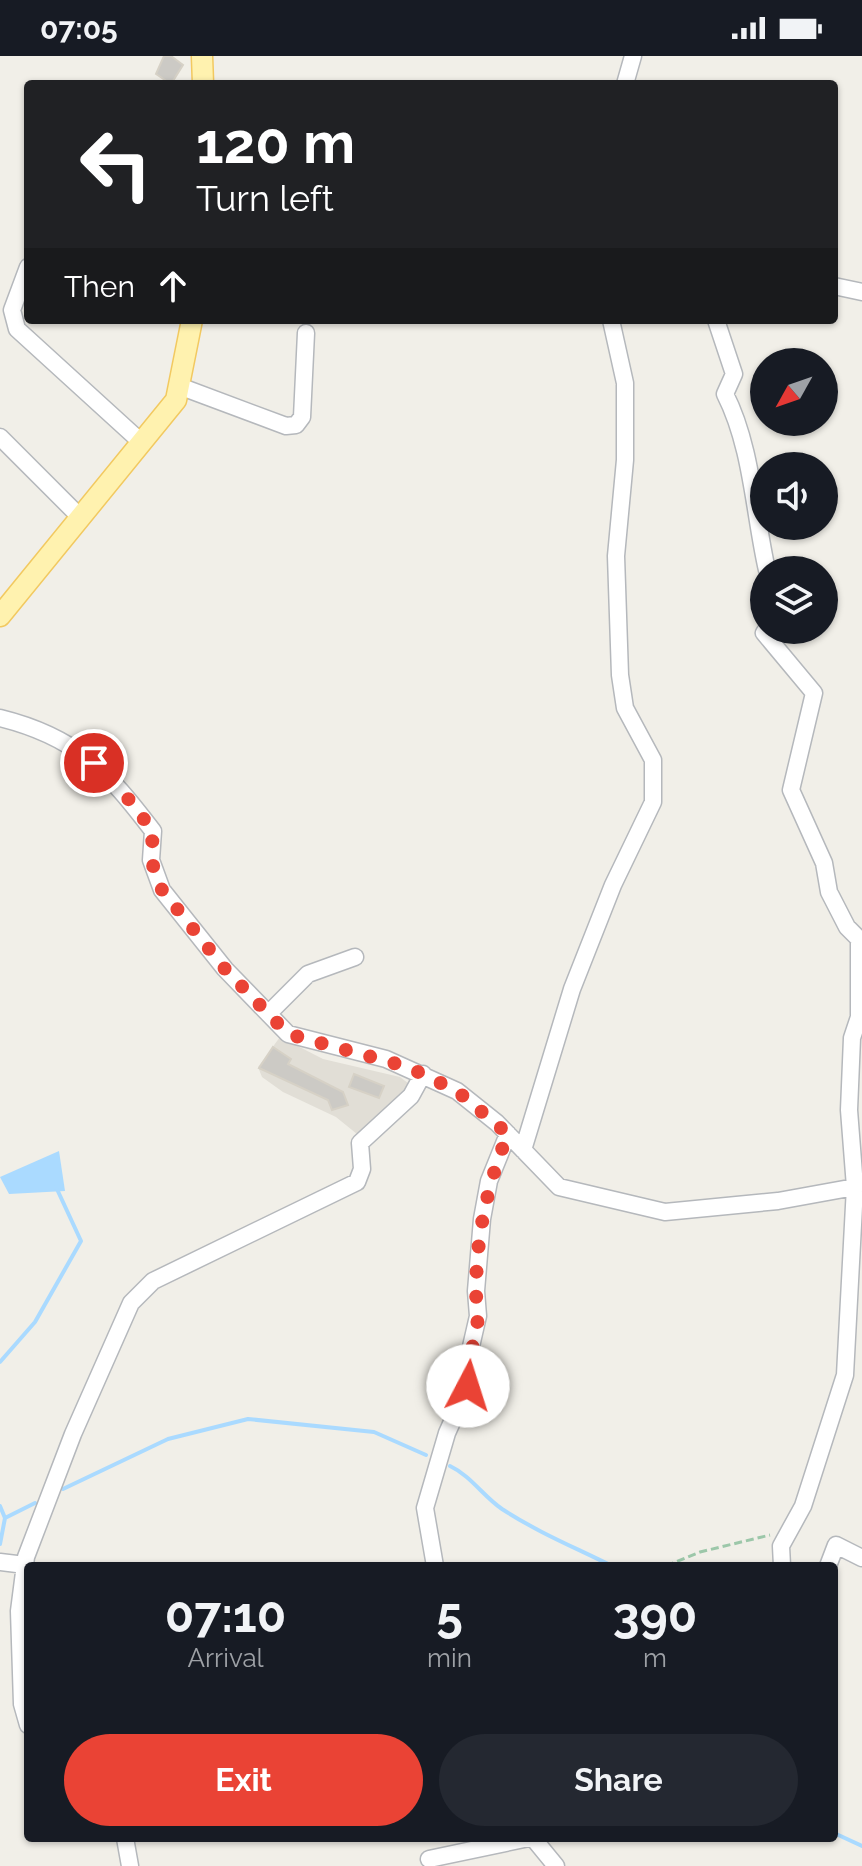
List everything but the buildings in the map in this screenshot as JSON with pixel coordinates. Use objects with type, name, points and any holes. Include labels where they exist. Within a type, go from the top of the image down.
[{"type":"main road","points":[[202,56],[203,80]]},
{"type":"main road","points":[[0,616],[176,400],[191,324]]},
{"type":"street","points":[[626,80],[633,56]]},
{"type":"street","points":[[24,278],[12,310],[17,329],[141,442]]},
{"type":"street","points":[[838,287],[862,292]]},
{"type":"street","points":[[523,1150],[572,989],[613,885],[653,802],[653,760],[625,708],[620,675],[616,556],[625,460],[625,383],[612,324]]},
{"type":"street","points":[[717,324],[734,374],[725,394],[735,414],[751,479],[755,518],[764,556]]},
{"type":"street","points":[[179,386],[286,426],[296,425],[302,417],[306,333]]},
{"type":"street","points":[[0,437],[80,517]]},
{"type":"street","points":[[773,644],[814,693],[791,790],[824,863],[829,892],[847,927],[859,939],[859,1017],[852,1038],[849,1110],[858,1184],[845,1375],[803,1506],[781,1546],[782,1562]]},
{"type":"street","points":[[0,718],[52,735],[109,774],[153,831],[151,860],[162,890],[225,969],[288,1034],[354,1050],[423,1074],[457,1091],[508,1134],[559,1187],[665,1212],[778,1201],[858,1184]]},
{"type":"street","points":[[270,1012],[308,974],[355,957]]},
{"type":"street","points":[[26,1562],[69,1443],[137,1294],[146,1285],[186,1264],[357,1182],[362,1169],[360,1143],[411,1096],[423,1074]]},
{"type":"street","points":[[434,1562],[425,1508],[447,1433],[468,1386],[467,1364],[478,1316],[476,1291],[482,1219],[489,1181],[508,1134]]},
{"type":"street","points":[[830,1562],[836,1545],[862,1558]]},
{"type":"street","points":[[0,1562],[24,1565]]},
{"type":"street","points":[[24,1576],[19,1631],[24,1711]]},
{"type":"street","points":[[126,1842],[130,1866]]},
{"type":"street","points":[[429,1859],[512,1842]]},
{"type":"street","points":[[535,1842],[556,1866]]},
{"type":"path","points":[[676,1562],[700,1552],[789,1531]]},
{"type":"shaded area","points":[[280,1037],[323,1059],[400,1077],[413,1087],[357,1134],[336,1117],[283,1092],[262,1077],[258,1067]]},
{"type":"water","points":[[59,1151],[65,1191],[9,1194],[0,1177]]},
{"type":"waterway","points":[[0,1362],[35,1322],[81,1241],[56,1187]]},
{"type":"waterway","points":[[63,1489],[168,1439],[248,1419],[374,1432],[426,1455]]},
{"type":"waterway","points":[[450,1466],[502,1509],[604,1562]]},
{"type":"waterway","points":[[5,1518],[35,1503]]},
{"type":"waterway","points":[[0,1506],[5,1518],[0,1544]]},
{"type":"waterway","points":[[838,1835],[862,1846]]},
{"type":"route","points":[[94,763],[109,774],[153,831],[151,860],[162,890],[225,969],[250,991],[288,1034],[408,1067],[457,1091],[508,1134],[489,1181],[482,1219],[476,1291],[478,1316],[467,1364],[468,1386]]}]
